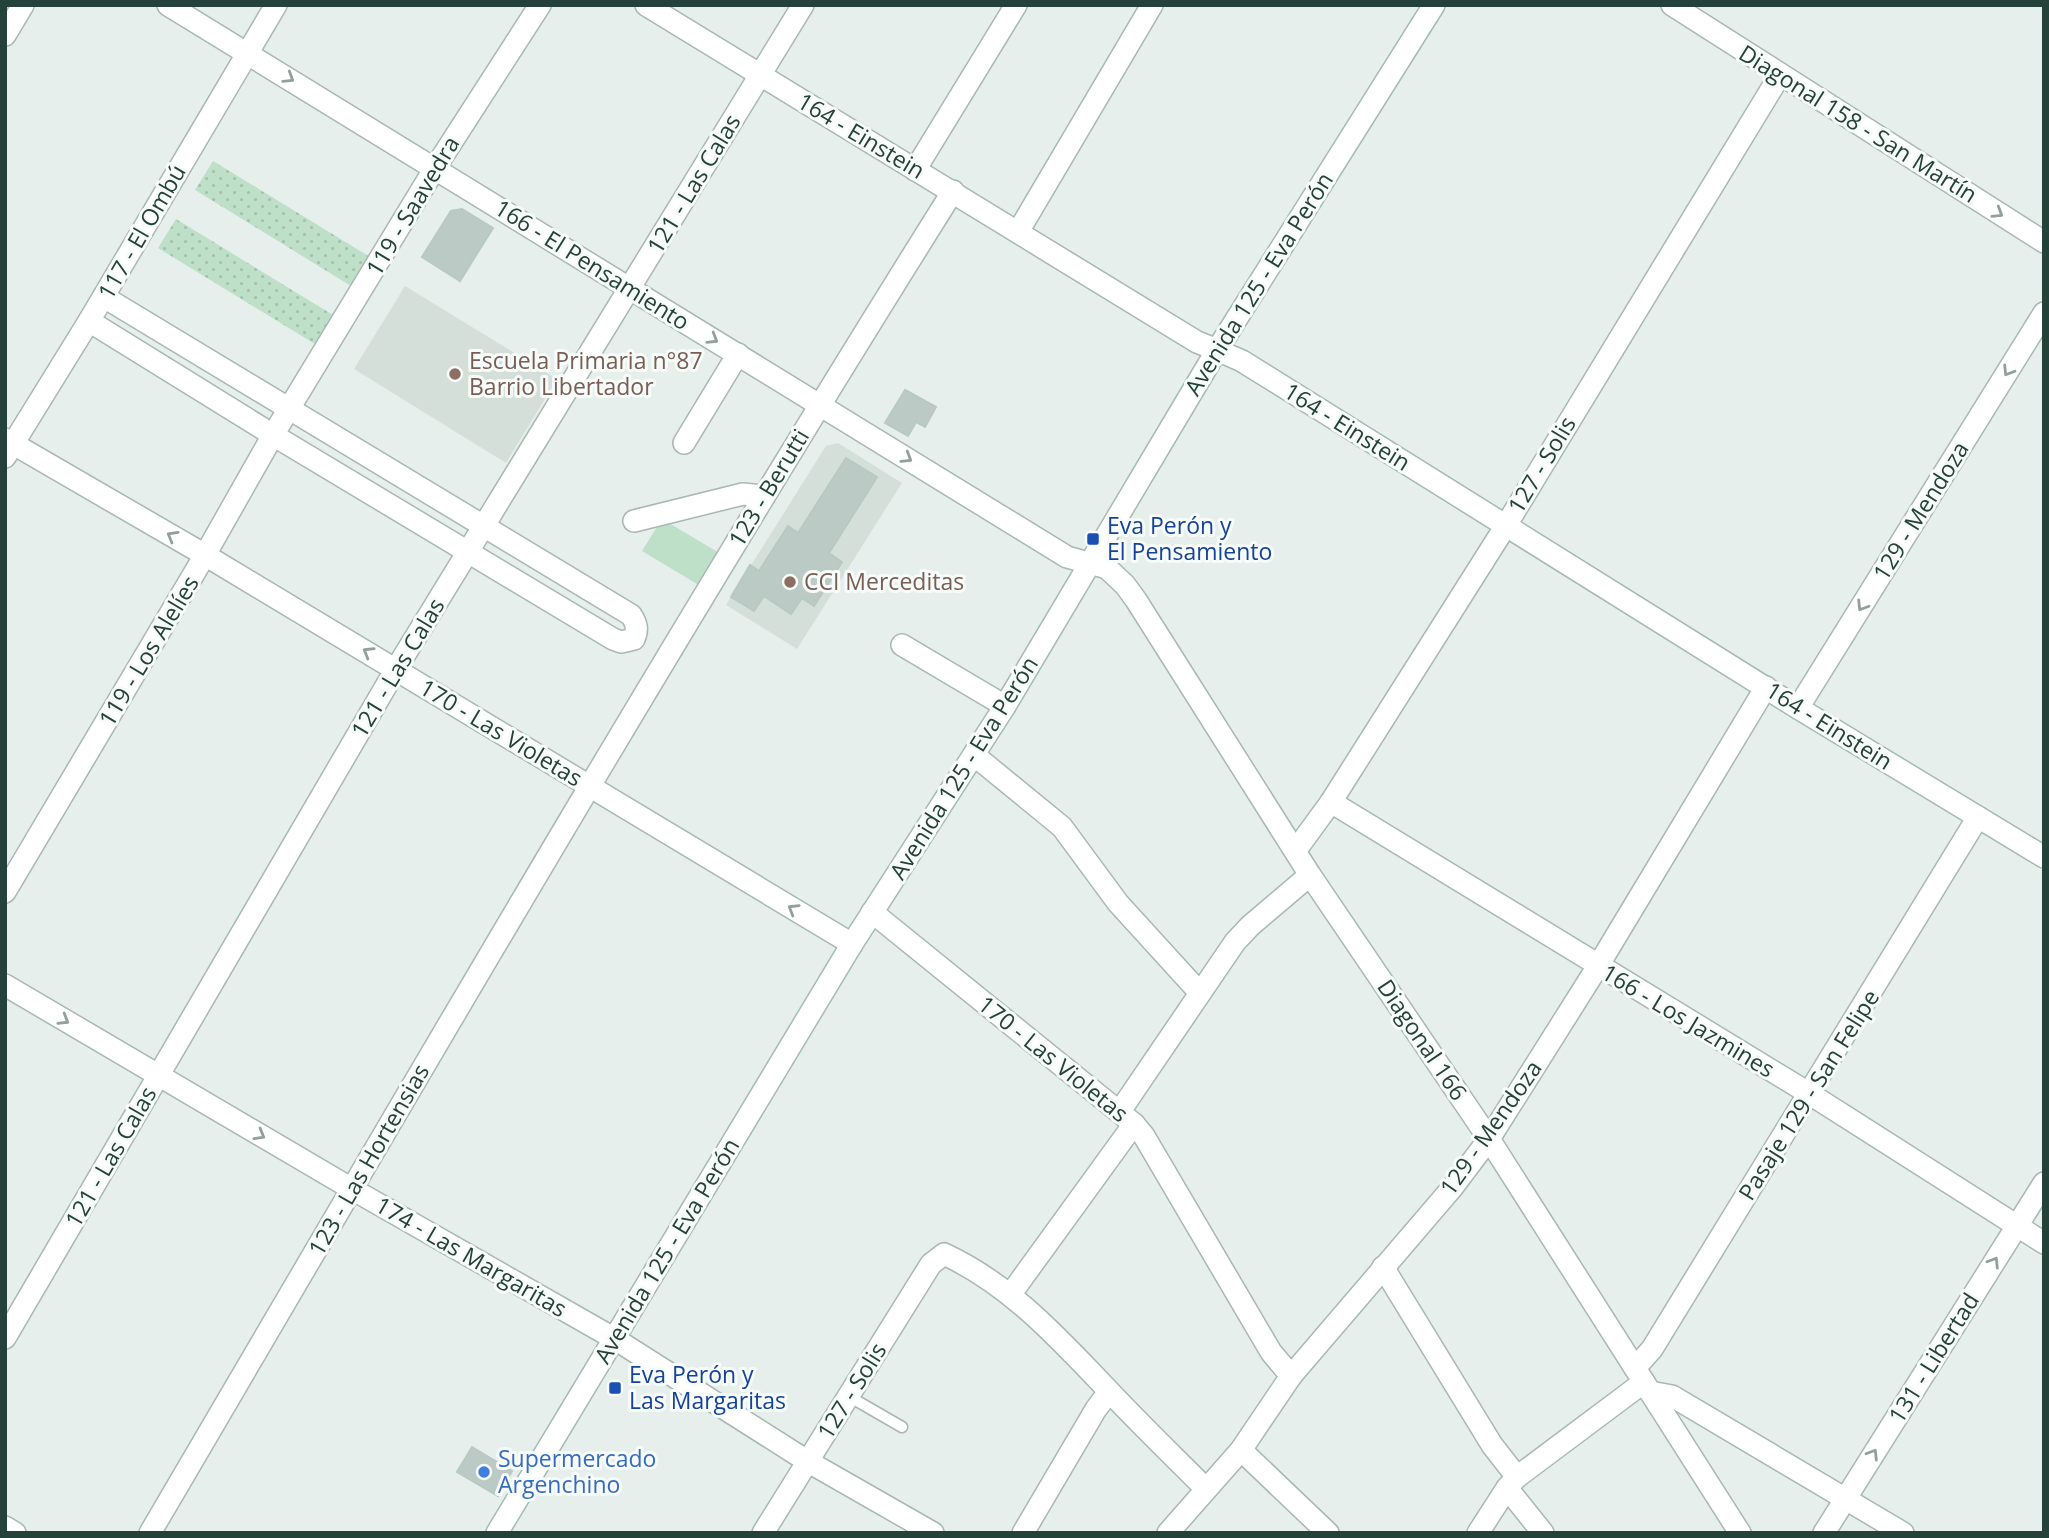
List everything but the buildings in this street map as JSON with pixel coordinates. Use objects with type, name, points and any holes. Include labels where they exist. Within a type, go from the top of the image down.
[{"type":"street","points":[[5,35],[23,5]]},
{"type":"street","name":"166 - El Pensamiento","points":[[168,5],[1067,557],[1090,562]]},
{"type":"street","name":"117 - El Ombú","points":[[8,446],[104,297],[276,5]]},
{"type":"street","name":"119 - Saavedra","points":[[290,408],[435,168],[540,5]]},
{"type":"street","name":"164 - Einstein","points":[[646,5],[1197,342],[1242,361],[1505,527],[2044,857]]},
{"type":"street","name":"121 - Las Calas","points":[[5,1338],[396,669],[803,5]]},
{"type":"street","points":[[915,170],[1016,5]]},
{"type":"street","points":[[1018,232],[1152,5]]},
{"type":"street","name":"Avenida 125 - Eva Perón","points":[[497,1533],[852,944],[974,755],[1217,350],[1434,5]]},
{"type":"street","name":"Diagonal 158 - San Martín","points":[[1672,5],[2044,242]]},
{"type":"street","name":"127 - Solis","points":[[1296,850],[1331,802],[1505,527],[1780,75]]},
{"type":"street","name":"123 - Berutti","points":[[589,787],[819,404],[953,191]]},
{"type":"street","points":[[89,321],[613,639],[621,642],[634,639],[637,632],[636,623],[631,615],[104,297]]},
{"type":"street","name":"129 - Mendoza","points":[[1798,708],[2044,313]]},
{"type":"street","points":[[684,443],[738,354]]},
{"type":"street","name":"119 - Los Alelíes","points":[[5,892],[290,408]]},
{"type":"street","name":"170 - Las Violetas","points":[[8,446],[205,555],[852,944]]},
{"type":"street","points":[[634,521],[743,494],[764,496]]},
{"type":"street","name":"Diagonal 166","points":[[1090,562],[1107,568],[1136,600],[1310,875],[1489,1139],[1740,1533]]},
{"type":"street","points":[[902,645],[1004,706]]},
{"type":"street","name":"129 - Mendoza","points":[[1168,1533],[1241,1450],[1291,1376],[1452,1188],[1489,1139],[1598,966],[1766,687]]},
{"type":"street","points":[[974,755],[1062,827],[1075,841],[1107,891],[1200,993]]},
{"type":"street","name":"123 - Las Hortensias","points":[[150,1533],[589,787]]},
{"type":"street","name":"166 - Los Jazmines","points":[[1331,802],[1810,1094],[2044,1243]]},
{"type":"street","name":"Pasaje 129 - San Felipe","points":[[1478,1533],[1512,1482],[1643,1381],[1652,1349],[1978,817]]},
{"type":"street","points":[[1206,1489],[1047,1326],[1010,1294],[1127,1118],[1200,993],[1235,942],[1310,875]]},
{"type":"street","name":"170 - Las Violetas","points":[[872,912],[1127,1118],[1144,1136],[1270,1352],[1291,1376]]},
{"type":"street","name":"174 - Las Margaritas","points":[[5,985],[352,1189],[615,1339],[807,1461],[933,1533]]},
{"type":"street","name":"131 - Libertad","points":[[1824,1533],[2044,1184]]},
{"type":"street","name":"127 - Solis","points":[[763,1533],[931,1264],[944,1254],[1010,1294]]},
{"type":"street","points":[[1382,1267],[1492,1445],[1542,1533]]},
{"type":"street","points":[[1643,1381],[1846,1497],[1903,1533]]},
{"type":"street","points":[[1023,1533],[1096,1409],[1109,1392]]},
{"type":"street","points":[[1241,1450],[1328,1533]]},
{"type":"street","points":[[5,1527],[15,1533]]},
{"type":"lane","points":[[850,1397],[902,1427]]},
{"type":"shaded area","name":"Escuela Primaria n°87 Barrio Libertador","points":[[405,286],[557,379],[506,463],[354,369]]},
{"type":"shaded area","points":[[838,443],[902,483],[797,649],[726,605],[826,446]]},
{"type":"green space","points":[[213,161],[370,257],[351,286],[195,190]]},
{"type":"green space","points":[[176,219],[333,315],[315,344],[158,248]]},
{"type":"green space","points":[[662,519],[721,554],[702,587],[642,551]]},
{"type":"place","name":"Escuela Primaria n°87 Barrio Libertador","points":[[455,374]]},
{"type":"place","name":"Eva Perón y El Pensamiento","points":[[1093,539]]},
{"type":"place","name":"CCI Merceditas","points":[[790,582]]},
{"type":"place","name":"Eva Perón y Las Margaritas","points":[[615,1388]]},
{"type":"place","name":"Supermercado Argenchino","points":[[484,1472]]}]
